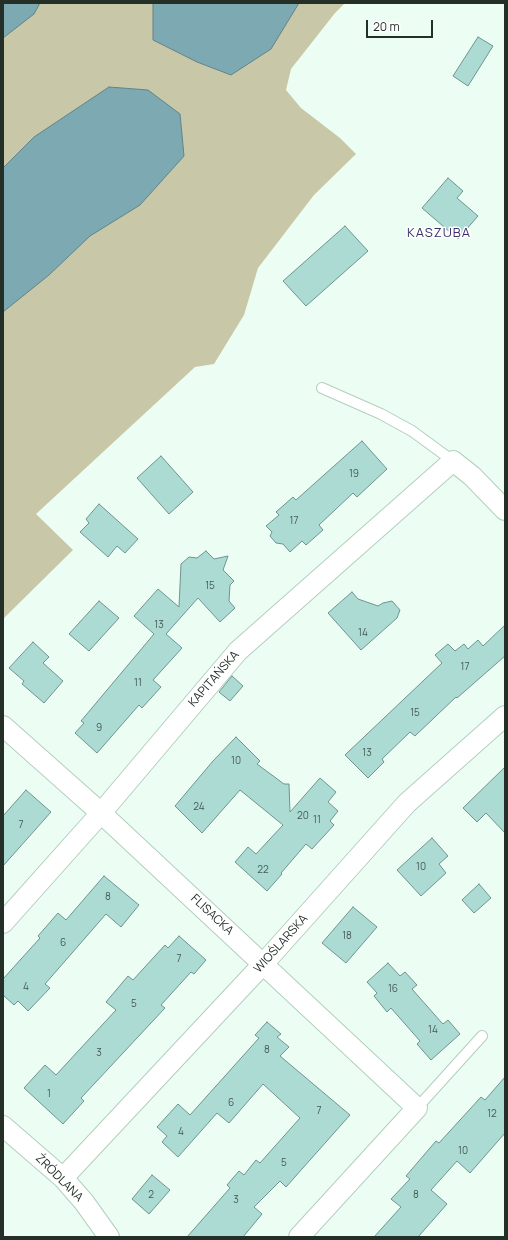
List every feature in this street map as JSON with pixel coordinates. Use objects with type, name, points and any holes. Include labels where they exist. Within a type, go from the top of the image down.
[{"type":"street","points":[[452,462],[472,476],[505,510]]},
{"type":"street","name":"KAPITAŃSKA","points":[[3,923],[101,813],[238,651],[452,462]]},
{"type":"street","name":"WIOŚLARSKA","points":[[63,1178],[264,963],[407,803],[505,716]]},
{"type":"street","name":"FLISACKA","points":[[3,726],[101,813],[264,963],[417,1108]]},
{"type":"street","points":[[299,1237],[417,1108]]},
{"type":"street","name":"ŹRÓDLANA","points":[[3,1126],[63,1178],[84,1202],[108,1237]]},
{"type":"lane","points":[[322,388],[387,417],[412,431],[452,462]]},
{"type":"lane","points":[[417,1108],[482,1036]]},
{"type":"green space","points":[[3,3],[345,3],[335,13],[291,69],[286,90],[301,108],[340,138],[356,154],[314,195],[258,268],[244,315],[214,364],[195,367],[36,514],[73,550],[3,619]]},
{"type":"water","points":[[3,3],[40,3],[34,14],[3,38]]},
{"type":"water","points":[[153,3],[299,3],[271,49],[231,75],[197,62],[153,40]]},
{"type":"water","points":[[109,87],[148,90],[180,114],[184,156],[140,205],[90,236],[49,275],[3,312],[3,168],[34,137]]},
{"type":"building","points":[[478,37],[493,46],[468,86],[453,76]]},
{"type":"building","points":[[448,178],[463,191],[457,198],[478,216],[458,239],[422,208]]},
{"type":"building","points":[[345,226],[368,251],[306,306],[283,281]]},
{"type":"building","points":[[362,441],[387,469],[357,497],[353,493],[319,525],[323,530],[306,545],[302,541],[290,552],[283,544],[276,543],[270,536],[272,532],[266,526],[279,515],[276,512],[293,497],[296,500]]},
{"type":"building","points":[[161,456],[193,492],[169,514],[137,478]]},
{"type":"building","points":[[99,504],[138,539],[125,553],[117,546],[108,557],[80,532],[89,523],[86,519]]},
{"type":"building","points":[[206,551],[214,559],[228,556],[223,570],[234,581],[230,585],[229,601],[235,608],[220,622],[198,598],[166,634],[182,648],[153,680],[161,687],[142,708],[139,705],[97,753],[75,733],[84,723],[81,721],[154,634],[134,616],[158,589],[179,607],[181,564],[189,557],[197,558]]},
{"type":"building","points":[[352,592],[358,599],[378,606],[392,601],[400,610],[397,618],[361,650],[328,613]]},
{"type":"building","points":[[99,601],[119,618],[89,651],[69,634]]},
{"type":"building","points":[[505,625],[505,656],[457,698],[456,697],[415,736],[410,732],[382,759],[384,762],[368,778],[345,755],[442,663],[435,655],[448,644],[455,651],[464,644],[468,649],[478,640],[483,646]]},
{"type":"building","points":[[33,642],[49,657],[43,663],[63,681],[44,703],[22,684],[24,681],[9,668]]},
{"type":"building","points":[[232,676],[243,686],[230,701],[219,692]]},
{"type":"building","points":[[236,737],[260,761],[257,764],[284,784],[289,784],[290,812],[320,778],[336,792],[328,802],[338,811],[330,821],[334,825],[312,849],[306,844],[267,891],[235,862],[248,847],[256,854],[283,825],[240,790],[202,833],[175,806],[213,761]]},
{"type":"building","points":[[505,767],[505,833],[486,813],[477,822],[463,808]]},
{"type":"building","points":[[26,790],[51,812],[3,866],[3,816]]},
{"type":"building","points":[[432,838],[448,856],[439,864],[446,873],[421,896],[397,870]]},
{"type":"building","points":[[104,876],[139,905],[121,927],[106,914],[45,984],[50,988],[28,1011],[18,1001],[14,1005],[3,995],[3,979],[40,938],[38,936],[58,913],[66,920]]},
{"type":"building","points":[[479,884],[491,898],[474,913],[462,900]]},
{"type":"building","points":[[353,907],[377,927],[346,963],[322,943]]},
{"type":"building","points":[[179,936],[206,960],[194,974],[191,972],[161,1005],[165,1008],[81,1098],[84,1101],[63,1124],[24,1088],[45,1065],[56,1075],[116,1010],[106,1002],[128,976],[133,980],[165,945],[168,948]]},
{"type":"building","points":[[388,963],[400,976],[405,972],[417,985],[412,989],[441,1022],[443,1024],[448,1020],[460,1034],[431,1060],[417,1044],[420,1041],[391,1008],[387,1012],[374,996],[377,993],[367,982]]},
{"type":"building","points":[[267,1022],[281,1034],[277,1037],[289,1047],[280,1056],[350,1115],[286,1187],[280,1181],[254,1207],[262,1214],[243,1237],[187,1237],[230,1188],[227,1185],[239,1171],[244,1175],[256,1160],[260,1163],[300,1118],[263,1084],[229,1123],[217,1113],[178,1157],[162,1142],[167,1136],[157,1127],[178,1104],[190,1115],[259,1038],[255,1035]]},
{"type":"building","points":[[505,1077],[505,1133],[470,1173],[457,1161],[431,1190],[447,1204],[418,1237],[374,1237],[401,1207],[391,1199],[410,1179],[406,1176],[436,1141],[439,1143],[481,1097],[485,1100]]},
{"type":"building","points":[[152,1175],[170,1190],[149,1214],[132,1199]]},
{"type":"district","name":"KASZUBA","points":[[439,233]]}]
